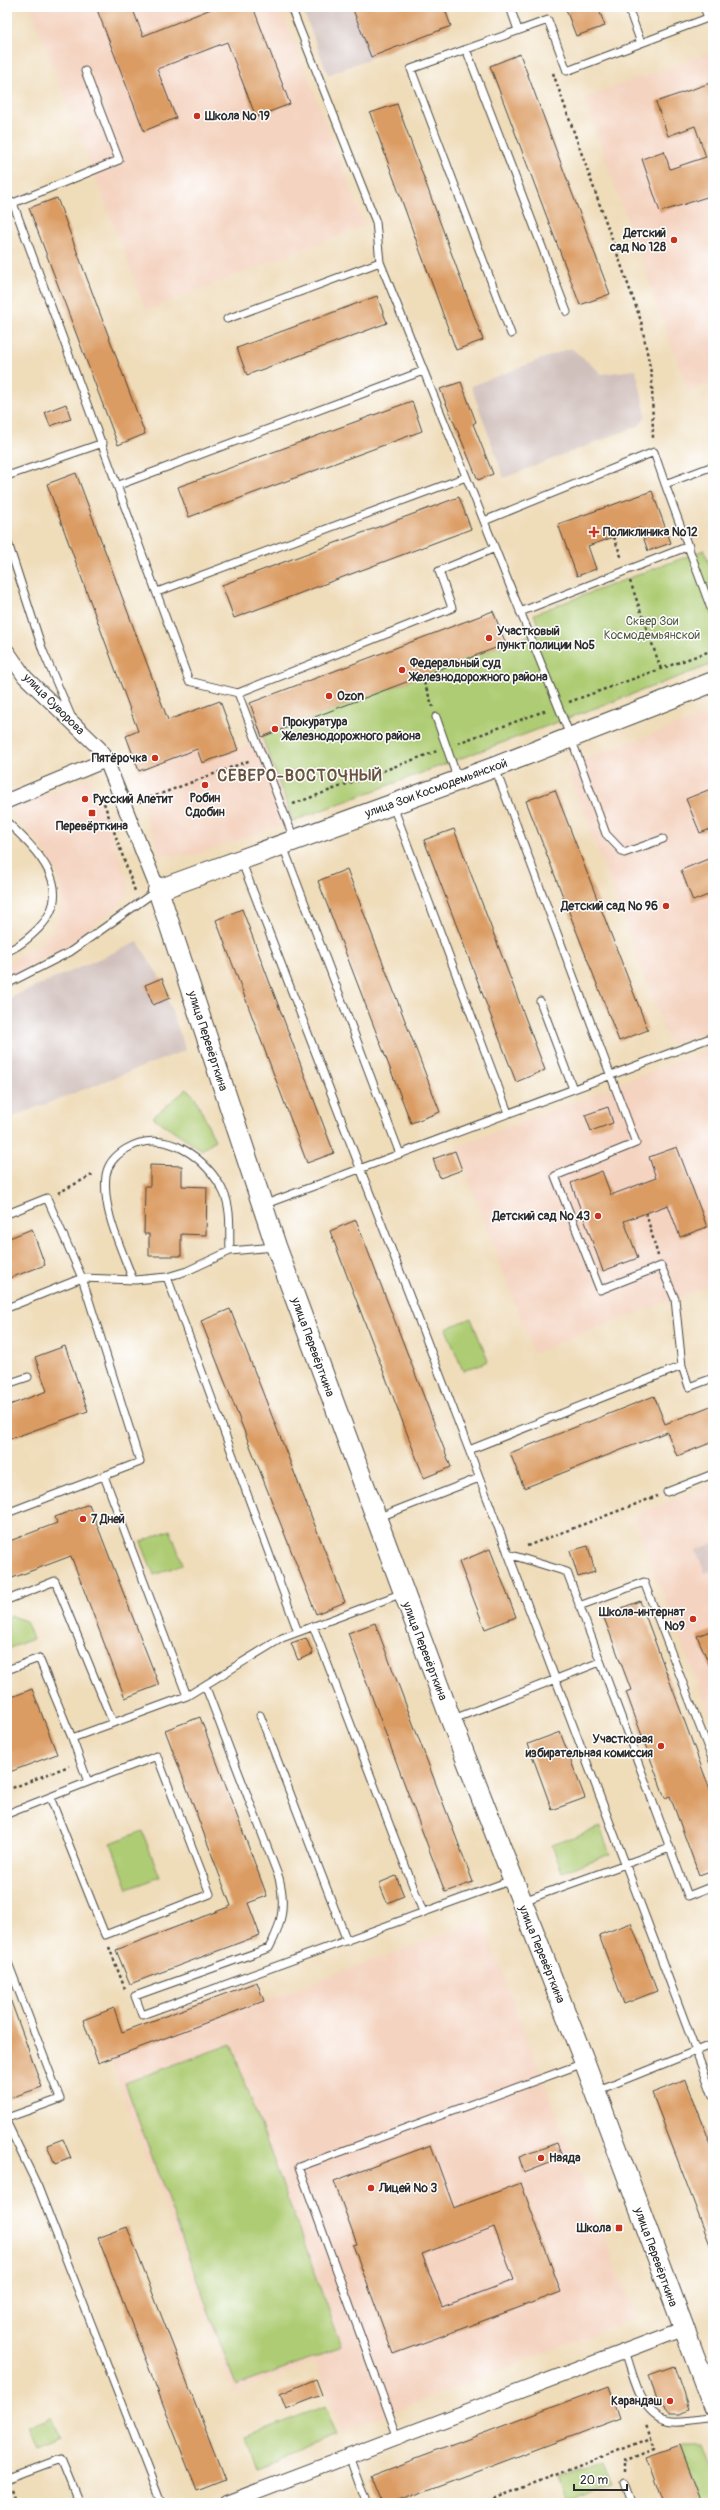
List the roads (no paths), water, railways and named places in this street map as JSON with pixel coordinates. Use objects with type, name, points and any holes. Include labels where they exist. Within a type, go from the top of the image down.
[{"type":"street","name":"улица Суворова","points":[[7,651],[25,676],[99,748],[106,760],[126,807],[158,890]]},
{"type":"street","name":"улица Зои Космодемьянской","points":[[158,890],[495,767],[713,682]]},
{"type":"street","points":[[7,801],[106,760]]},
{"type":"street","name":"улица Перевёрткина","points":[[158,890],[276,1246],[403,1593],[512,1880],[585,2063],[683,2329],[708,2379],[713,2406]]},
{"type":"street","points":[[226,2503],[247,2499],[349,2456],[683,2329]]},
{"type":"lane","points":[[291,7],[376,222],[380,262],[571,738],[606,834],[624,853],[662,839]]},
{"type":"lane","points":[[510,7],[518,30]]},
{"type":"lane","points":[[628,7],[641,43]]},
{"type":"lane","points":[[511,334],[411,69],[548,20],[567,71],[711,17],[704,7]]},
{"type":"lane","points":[[466,49],[567,312]]},
{"type":"lane","points":[[85,71],[120,160],[13,203],[119,485],[189,681],[238,693],[452,608],[439,571],[495,548]]},
{"type":"lane","points":[[227,319],[380,262]]},
{"type":"lane","points":[[119,485],[424,371]]},
{"type":"lane","points":[[7,476],[103,443]]},
{"type":"lane","points":[[484,521],[654,452],[713,614]]},
{"type":"lane","points":[[665,484],[713,466]]},
{"type":"lane","points":[[157,592],[466,477]]},
{"type":"lane","points":[[7,540],[43,650],[74,724]]},
{"type":"lane","points":[[520,612],[627,572],[689,546]]},
{"type":"lane","points":[[238,693],[282,808],[288,842],[400,1154]]},
{"type":"lane","points":[[436,717],[458,780]]},
{"type":"lane","points":[[495,767],[636,1143],[554,1176],[600,1290],[661,1266],[675,1298],[682,1366],[689,1387],[713,1378]]},
{"type":"lane","points":[[392,804],[508,1113]]},
{"type":"lane","points":[[7,822],[37,853],[49,871],[56,893],[54,906],[47,920],[33,935],[7,951]]},
{"type":"lane","points":[[241,860],[469,1450],[713,2096]]},
{"type":"lane","points":[[7,984],[70,952],[158,890]]},
{"type":"lane","points":[[540,1001],[573,1089]]},
{"type":"lane","points":[[262,1205],[713,1037]]},
{"type":"lane","points":[[134,1280],[113,1229],[106,1194],[106,1175],[108,1165],[118,1154],[142,1142],[170,1143],[187,1150],[206,1166],[225,1195],[229,1214],[230,1251]]},
{"type":"lane","points":[[7,1214],[47,1198],[82,1278],[140,1462],[7,1513]]},
{"type":"lane","points":[[7,1308],[82,1278],[134,1280],[167,1277],[187,1271],[230,1251],[276,1246]]},
{"type":"lane","points":[[167,1277],[298,1632]]},
{"type":"lane","points":[[469,1450],[682,1366]]},
{"type":"lane","points":[[7,1384],[28,1376]]},
{"type":"lane","points":[[667,1492],[713,1474]]},
{"type":"lane","points":[[104,1476],[187,1696]]},
{"type":"lane","points":[[376,1518],[479,1478]]},
{"type":"lane","points":[[508,1554],[567,1572],[688,1896],[713,1886]]},
{"type":"lane","points":[[7,1600],[55,1581],[113,1723]]},
{"type":"lane","points":[[579,1606],[644,1582],[713,1761]]},
{"type":"lane","points":[[72,1738],[187,1696],[282,1638],[403,1593]]},
{"type":"lane","points":[[313,1626],[423,1912]]},
{"type":"lane","points":[[7,1670],[39,1658],[72,1738],[88,1782]]},
{"type":"lane","points":[[451,1720],[600,1662]]},
{"type":"lane","points":[[205,1685],[279,1878],[282,1890],[283,1914],[277,1935],[269,1948],[135,1996],[142,2015],[512,1880]]},
{"type":"lane","points":[[260,1715],[347,1941]]},
{"type":"lane","points":[[7,1814],[50,1797],[88,1782],[157,1756],[210,1894],[105,1935],[50,1797]]},
{"type":"lane","points":[[521,1902],[670,1848]]},
{"type":"lane","points":[[7,1960],[60,2099],[7,2118]]},
{"type":"lane","points":[[595,2091],[713,2044]]},
{"type":"lane","points":[[398,2438],[299,2167],[585,2063]]},
{"type":"lane","points":[[7,2123],[38,2187],[161,2503]]},
{"type":"lane","points":[[625,2351],[643,2400],[652,2412],[671,2421],[713,2417]]},
{"type":"lane","points":[[349,2456],[366,2503]]},
{"type":"lane","points":[[7,2479],[61,2459],[79,2503]]},
{"type":"lane","points":[[624,2484],[631,2503]]},
{"type":"place","name":"Школа № 19","points":[[197,116]]},
{"type":"place","name":"Детский сад № 128","points":[[674,240]]},
{"type":"place","name":"Поликлиника №12","points":[[594,532]]},
{"type":"place","name":"Участковый пункт полиции №5","points":[[489,638]]},
{"type":"place","name":"Федеральный суд Железнодорожного района","points":[[402,670]]},
{"type":"place","name":"Ozon","points":[[329,696]]},
{"type":"place","name":"Прокуратура Железнодорожного района","points":[[275,729]]},
{"type":"place","name":"Пятёрочка","points":[[155,758]]},
{"type":"place","name":"Робин Сдобин","points":[[205,785]]},
{"type":"place","name":"Русский Апетит","points":[[85,799]]},
{"type":"place","name":"Перевёрткина","points":[[92,813]]},
{"type":"place","name":"Детский сад № 96","points":[[666,906]]},
{"type":"place","name":"Детский сад № 43","points":[[598,1216]]},
{"type":"place","name":"7 Дней","points":[[83,1519]]},
{"type":"place","name":"Школа-интернат №9","points":[[693,1619]]},
{"type":"place","name":"Участковая избирательная комиссия","points":[[661,1746]]},
{"type":"place","name":"Наяда","points":[[541,2158]]},
{"type":"place","name":"Лицей № 3","points":[[371,2188]]},
{"type":"place","name":"Школа","points":[[619,2228]]},
{"type":"place","name":"Карандаш","points":[[670,2401]]},
{"type":"district","name":"СЕВЕРО-ВОСТОЧНЫЙ","points":[[300,775]]},
{"type":"park label","name":"Сквер Зои Космодемьянской","points":[[652,628]]}]
